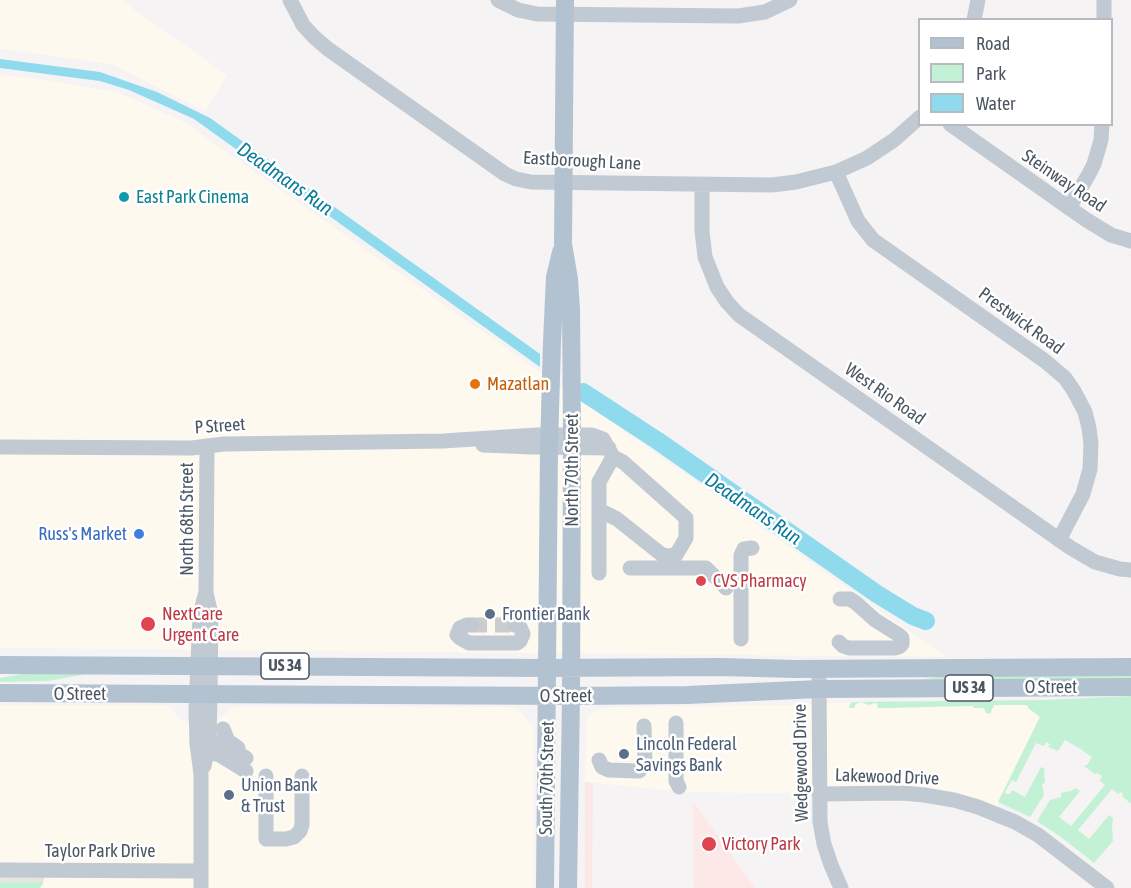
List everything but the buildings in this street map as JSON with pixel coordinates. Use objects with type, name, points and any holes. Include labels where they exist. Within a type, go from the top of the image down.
[{"type":"main road","name":"North 70th Street","points":[[565,8],[563,244],[572,310],[571,696]]},
{"type":"main road","name":"North 70th Street","points":[[548,668],[552,342],[555,277],[563,244]]},
{"type":"main road","name":"O Street","points":[[0,665],[819,669],[1131,667]]},
{"type":"main road","name":"South 70th Street","points":[[545,888],[548,668]]},
{"type":"main road","name":"O Street","points":[[0,693],[571,696],[687,695],[819,689],[1131,687]]},
{"type":"main road","name":"South 70th Street","points":[[568,888],[571,696]]},
{"type":"street","name":"Eastborough Lane","points":[[290,0],[303,25],[328,50],[505,174],[531,182],[772,185],[806,180],[836,172],[867,158],[902,134],[918,119]]},
{"type":"street","points":[[498,0],[524,12],[565,8],[738,16],[765,12],[790,0]]},
{"type":"street","points":[[974,18],[978,0]]},
{"type":"street","points":[[1104,0],[1104,18]]},
{"type":"street","name":"Steinway Road","points":[[953,126],[1102,230],[1131,241]]},
{"type":"street","points":[[1069,208],[1094,164],[1101,140],[1102,126]]},
{"type":"street","name":"Prestwick Road","points":[[836,172],[858,221],[873,240],[1045,361],[1065,378],[1074,391],[1085,412],[1089,428],[1090,469],[1083,494],[1059,540]]},
{"type":"street","name":"West Rio Road","points":[[702,185],[702,231],[705,257],[717,288],[739,315],[1078,553],[1095,562],[1131,570]]},
{"type":"street","name":"P Street","points":[[0,447],[192,448],[224,444],[443,441],[491,437],[572,442],[611,453]]},
{"type":"street","name":"North 68th Street","points":[[203,694],[211,614],[206,592],[207,446]]},
{"type":"street","points":[[599,573],[599,482],[611,453],[686,518],[686,538],[676,555],[667,556],[661,554],[617,519],[600,510]]},
{"type":"street","points":[[741,639],[741,555],[744,549],[752,548]]},
{"type":"street","points":[[630,568],[706,568],[726,588]]},
{"type":"street","points":[[839,642],[849,648],[895,648],[902,644],[902,638],[899,635],[885,628],[856,603],[850,599],[840,599]]},
{"type":"street","points":[[472,625],[460,628],[457,635],[469,642],[517,642],[523,634],[520,627],[514,625]]},
{"type":"street","name":"Wedgewood Drive","points":[[819,669],[820,822],[824,844],[841,888]]},
{"type":"street","points":[[201,774],[208,747],[203,694]]},
{"type":"street","points":[[201,888],[201,774],[197,744],[203,694]]},
{"type":"street","points":[[676,723],[676,781],[679,787]]},
{"type":"street","points":[[599,760],[602,767],[609,770],[639,771],[645,765],[644,726]]},
{"type":"street","points":[[208,747],[220,755],[246,762],[229,743],[223,729]]},
{"type":"street","points":[[266,776],[266,839],[286,839],[294,837],[300,831],[302,776]]},
{"type":"street","name":"Lakewood Drive","points":[[819,794],[903,793],[954,800],[978,807],[1015,822],[1038,835],[1107,888]]},
{"type":"street","name":"Taylor Park Drive","points":[[0,870],[200,871]]},
{"type":"shaded area","points":[[0,0],[121,0],[227,75],[205,111],[111,64],[0,49]]},
{"type":"shaded area","points":[[0,75],[47,80],[120,93],[184,122],[946,657],[0,648]]},
{"type":"shaded area","points":[[1027,702],[1041,714],[994,813],[954,800],[819,794],[685,792],[585,782],[587,719],[592,712],[601,709],[819,703]]},
{"type":"shaded area","points":[[0,705],[168,705],[183,721],[216,721],[234,707],[515,707],[534,727],[534,888],[40,888],[48,871],[0,870]]},
{"type":"shaded area","points":[[585,782],[593,783],[592,888],[585,888]]},
{"type":"shaded area","name":"Victory Park","points":[[693,801],[755,888],[694,888]]},
{"type":"shaded area","points":[[0,870],[48,870],[40,888],[0,888]]},
{"type":"green space","points":[[1131,672],[1131,680],[923,679],[945,676]]},
{"type":"green space","points":[[23,674],[87,674],[48,681],[0,682],[0,678]]},
{"type":"green space","points":[[1131,696],[1131,804],[1121,792],[1118,794],[1112,789],[1078,830],[1089,839],[1109,815],[1113,818],[1113,841],[1094,863],[1037,821],[1050,800],[1061,797],[1061,793],[1076,788],[1080,791],[1059,817],[1071,826],[1105,785],[1100,781],[1102,776],[1084,766],[1092,757],[1079,748],[1065,740],[1058,751],[1048,747],[1050,744],[1046,742],[1044,746],[1036,743],[1016,782],[1012,780],[1005,792],[1010,794],[1012,790],[1025,797],[1041,767],[1045,769],[1045,783],[1042,784],[1044,795],[1030,817],[998,802],[1040,717],[1028,706],[994,705],[990,714],[986,713],[984,708],[973,706],[878,708],[875,703],[869,705],[861,702],[854,708],[849,708],[852,702],[1044,700]]},
{"type":"green space","points":[[0,882],[44,882],[40,888],[0,888]]},
{"type":"water","points":[[0,59],[100,72],[157,92],[210,118],[540,354],[540,367],[194,119],[129,90],[100,81],[0,68]]},
{"type":"waterway","name":"Deadmans Run","points":[[583,392],[658,441],[877,594],[913,616],[926,621]]},
{"type":"tunnel","points":[[472,625],[514,625]]},
{"type":"place","name":"East Park Cinema","points":[[124,197]]},
{"type":"place","name":"Mazatlan","points":[[475,384]]},
{"type":"place","name":"Russ's Market","points":[[139,534]]},
{"type":"place","name":"CVS Pharmacy","points":[[701,581]]},
{"type":"place","name":"Frontier Bank","points":[[490,614]]},
{"type":"place","name":"NextCare Urgent Care","points":[[148,624]]},
{"type":"place","name":"Lincoln Federal Savings Bank","points":[[624,754]]},
{"type":"place","name":"Union Bank & Trust","points":[[229,795]]},
{"type":"place","name":"Victory Park","points":[[709,844]]}]
